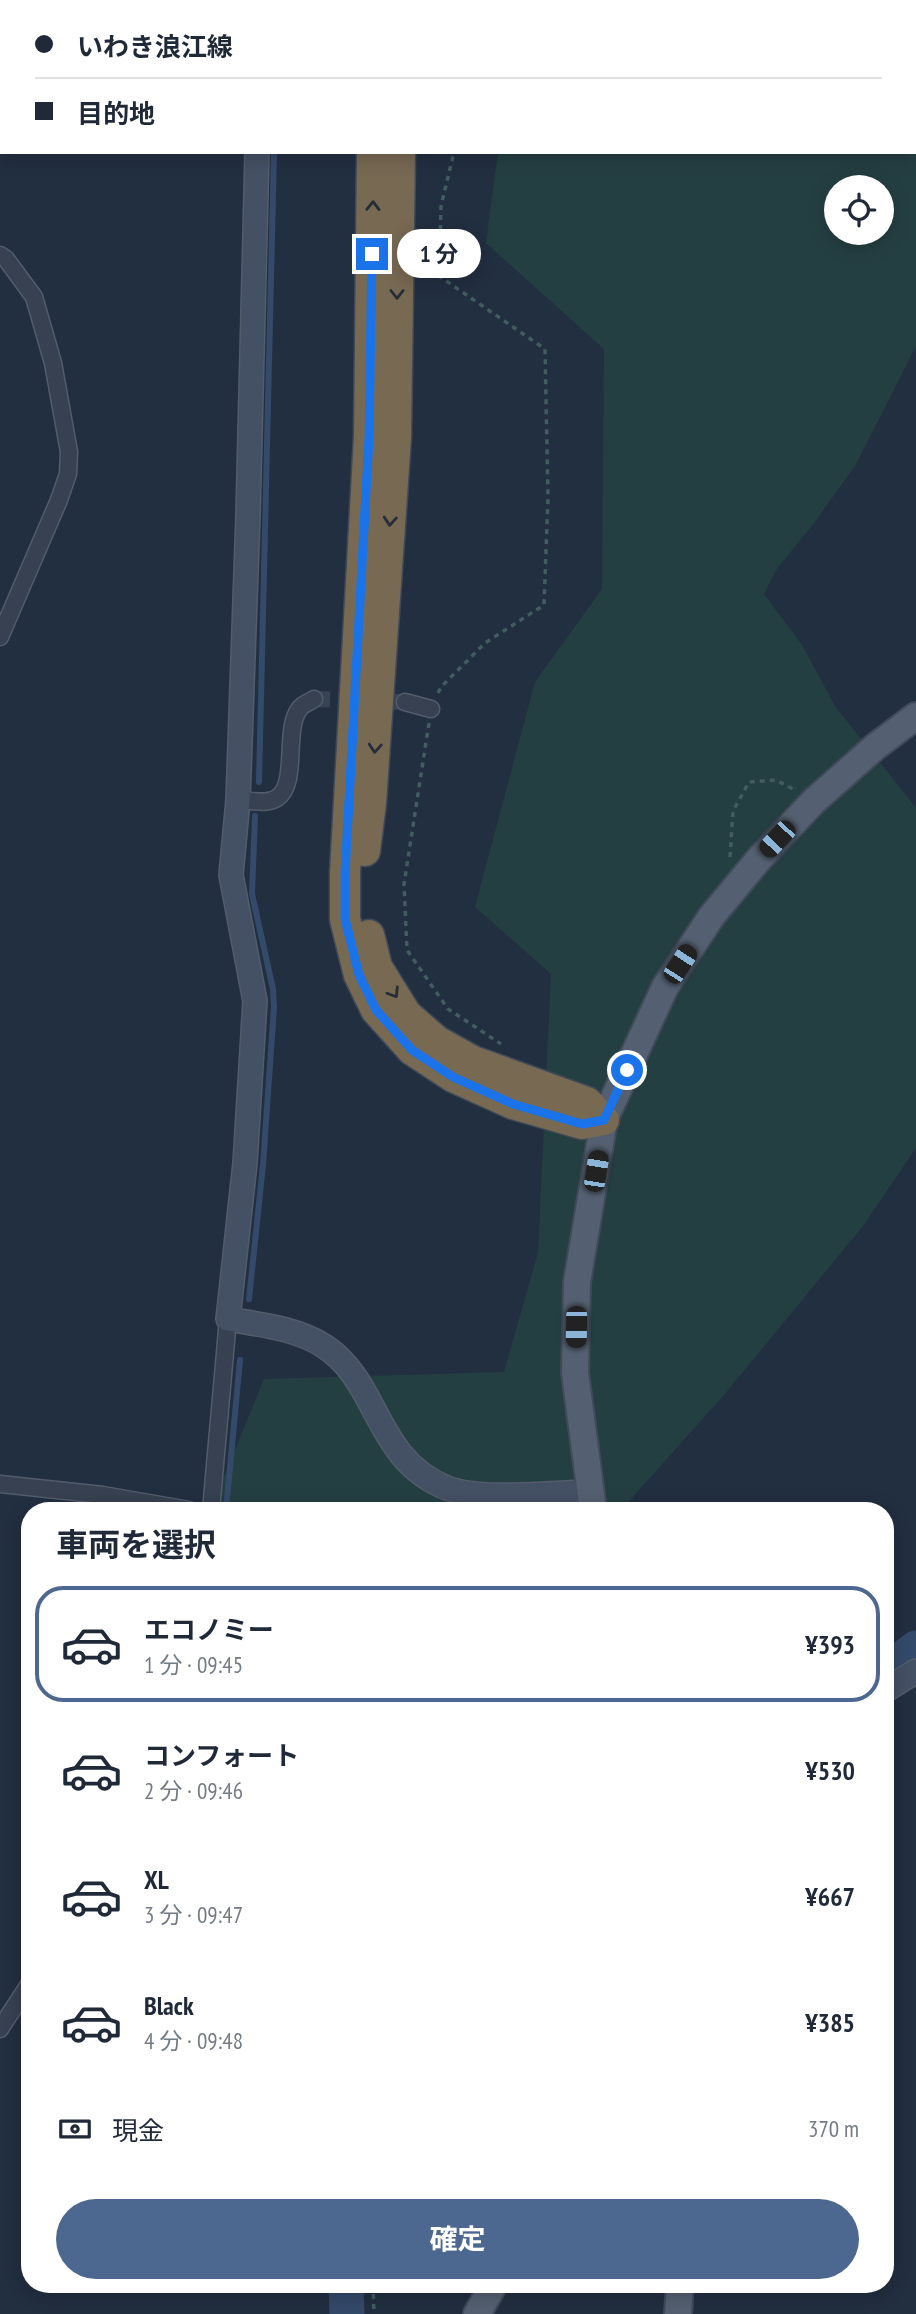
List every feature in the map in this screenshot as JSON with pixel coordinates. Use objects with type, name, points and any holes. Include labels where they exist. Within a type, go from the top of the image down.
[{"type":"highway","points":[[372,154],[369,437],[345,873],[345,919],[359,975],[376,1010],[412,1050],[453,1077],[513,1104],[582,1124],[604,1120]]},
{"type":"highway","points":[[400,154],[396,437],[371,803],[363,873],[364,913],[377,967],[407,1014],[416,1023],[437,1041],[473,1060],[587,1102],[604,1120]]},
{"type":"main road","points":[[591,1501],[575,1373],[577,1282],[604,1120],[665,987],[711,917],[759,859],[814,801],[875,747],[916,716]]},
{"type":"main road","points":[[477,2314],[489,2293]]},
{"type":"main road","points":[[678,2314],[679,2293]]},
{"type":"street","points":[[212,1502],[245,1163],[255,1001],[231,875],[238,800],[257,154]]},
{"type":"street","points":[[0,255],[6,259],[34,297],[53,363],[69,452],[68,474],[59,500],[0,637]]},
{"type":"street","points":[[238,800],[265,802],[277,798],[285,787],[295,716],[301,706],[314,699]]},
{"type":"street","points":[[405,702],[431,709]]},
{"type":"street","points":[[228,1319],[300,1333],[325,1346],[354,1377],[393,1446],[426,1478],[470,1494],[591,1501]]},
{"type":"street","points":[[0,1484],[143,1502]]},
{"type":"street","points":[[894,1685],[916,1671]]},
{"type":"street","points":[[0,2029],[21,1997]]},
{"type":"path","points":[[454,154],[441,206],[439,276],[545,349],[548,510],[544,605],[485,643],[441,687],[431,709],[404,884],[407,950],[449,1009],[510,1050]]},
{"type":"path","points":[[730,860],[733,811],[749,782],[776,780],[814,801]]},
{"type":"path","points":[[373,2293],[374,2314]]},
{"type":"green space","points":[[498,154],[916,154],[916,346],[855,466],[776,570],[764,594],[802,645],[835,706],[916,808],[916,1148],[863,1226],[724,1395],[628,1502],[217,1502],[220,1486],[264,1379],[504,1372],[538,1253],[551,974],[475,907],[535,682],[602,589],[604,349],[486,243]]},
{"type":"waterway","points":[[259,782],[274,154]]},
{"type":"waterway","points":[[249,1299],[263,1165],[274,1007],[273,989],[252,894],[255,816]]},
{"type":"waterway","points":[[227,1502],[240,1360]]},
{"type":"waterway","points":[[894,1665],[916,1648]]},
{"type":"waterway","points":[[346,2293],[347,2314]]},
{"type":"tunnel","points":[[314,699],[405,702]]},
{"type":"route","points":[[372,254],[369,437],[345,873],[345,919],[359,975],[376,1010],[412,1050],[453,1077],[513,1104],[582,1124],[604,1120],[627,1070]]}]
